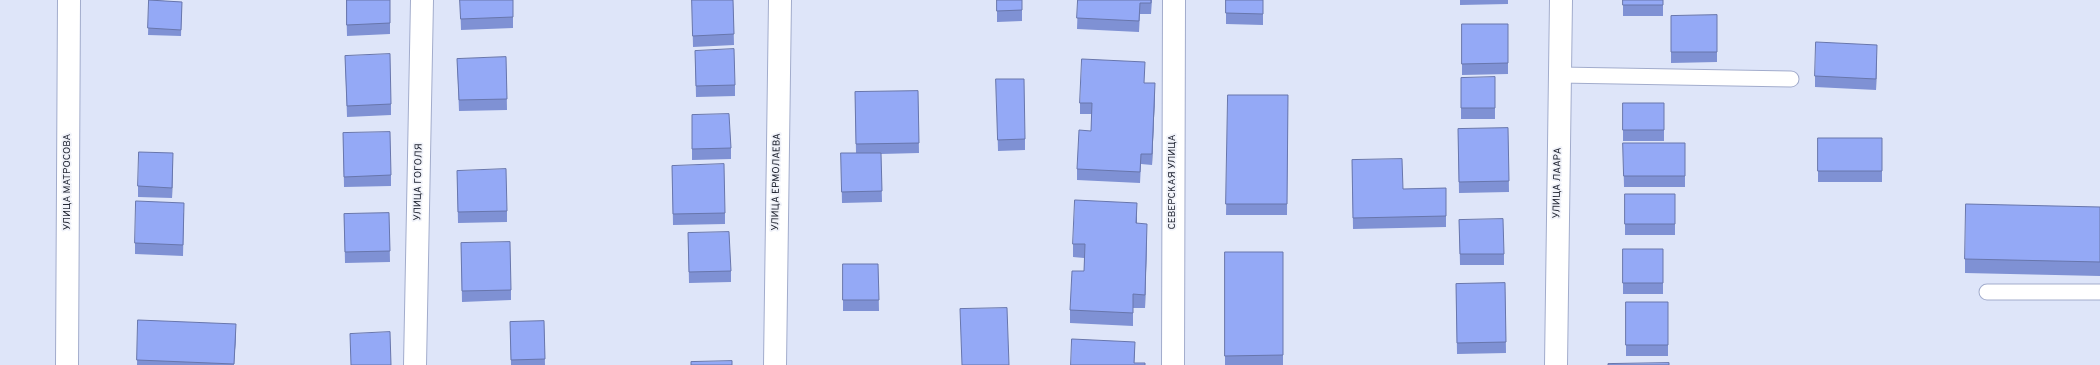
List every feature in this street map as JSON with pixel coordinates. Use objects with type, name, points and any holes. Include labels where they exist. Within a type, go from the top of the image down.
[{"type":"street","name":"УЛИЦА МАТРОСОВА","points":[[67,365],[69,0]]},
{"type":"street","name":"УЛИЦА ГОГОЛЯ","points":[[415,365],[422,0]]},
{"type":"street","name":"УЛИЦА ЕРМОЛАЕВА","points":[[775,365],[780,0]]},
{"type":"street","name":"СЕВЕРСКАЯ УЛИЦА","points":[[1172,365],[1174,0]]},
{"type":"street","name":"УЛИЦА ЛААРА","points":[[1556,365],[1560,0]]},
{"type":"lane","points":[[1560,75],[1791,79]]},
{"type":"lane","points":[[1987,292],[2100,292]]},
{"type":"building","points":[[149,0],[182,2],[181,30],[148,28]]},
{"type":"building","points":[[347,0],[390,0],[390,23],[347,25]]},
{"type":"building","points":[[460,0],[513,0],[513,17],[461,19]]},
{"type":"building","points":[[692,0],[733,0],[734,34],[693,36]]},
{"type":"building","points":[[997,0],[1022,0],[1022,10],[997,11]]},
{"type":"building","points":[[1078,0],[1151,0],[1151,3],[1140,3],[1139,21],[1077,18]]},
{"type":"building","points":[[1226,0],[1263,0],[1263,14],[1226,13]]},
{"type":"building","points":[[1623,0],[1663,0],[1663,5],[1623,5]]},
{"type":"building","points":[[1717,15],[1717,52],[1671,52],[1671,16]]},
{"type":"building","points":[[1462,24],[1508,24],[1508,63],[1462,64]]},
{"type":"building","points":[[1816,42],[1877,45],[1876,79],[1815,76]]},
{"type":"building","points":[[734,49],[735,85],[696,86],[695,51]]},
{"type":"building","points":[[390,54],[391,104],[347,106],[345,56]]},
{"type":"building","points":[[506,57],[507,99],[459,100],[457,59]]},
{"type":"building","points":[[1082,59],[1145,62],[1144,83],[1155,83],[1152,154],[1141,154],[1140,172],[1077,169],[1079,130],[1091,131],[1092,103],[1080,103]]},
{"type":"building","points":[[1495,77],[1495,108],[1461,108],[1461,78]]},
{"type":"building","points":[[996,79],[1024,79],[1025,139],[998,140]]},
{"type":"building","points":[[918,91],[919,143],[856,144],[855,92]]},
{"type":"building","points":[[1228,95],[1288,95],[1287,204],[1226,204]]},
{"type":"building","points":[[1623,103],[1664,103],[1664,130],[1623,130]]},
{"type":"building","points":[[729,114],[731,148],[692,149],[692,115]]},
{"type":"building","points":[[1508,128],[1509,181],[1459,182],[1458,129]]},
{"type":"building","points":[[390,132],[391,175],[344,177],[343,133]]},
{"type":"building","points":[[1818,138],[1882,138],[1882,171],[1818,171]]},
{"type":"building","points":[[1623,143],[1685,143],[1685,176],[1624,176]]},
{"type":"building","points":[[139,152],[173,153],[172,188],[138,186]]},
{"type":"building","points":[[841,153],[881,153],[882,191],[842,192]]},
{"type":"building","points":[[1402,159],[1403,189],[1446,188],[1446,216],[1353,218],[1352,160]]},
{"type":"building","points":[[724,164],[725,213],[673,214],[672,166]]},
{"type":"building","points":[[506,169],[507,211],[458,212],[457,171]]},
{"type":"building","points":[[1625,194],[1675,194],[1675,224],[1625,224]]},
{"type":"building","points":[[1075,200],[1137,203],[1136,223],[1147,224],[1145,295],[1133,294],[1133,313],[1070,310],[1072,271],[1084,271],[1085,244],[1073,244]]},
{"type":"building","points":[[136,201],[184,203],[183,245],[135,243]]},
{"type":"building","points":[[1966,204],[2100,207],[2100,262],[1965,259]]},
{"type":"building","points":[[389,213],[390,251],[345,252],[344,214]]},
{"type":"building","points":[[1503,219],[1504,254],[1460,254],[1459,220]]},
{"type":"building","points":[[729,232],[731,271],[689,272],[688,233]]},
{"type":"building","points":[[510,242],[511,290],[462,291],[461,243]]},
{"type":"building","points":[[1623,249],[1663,249],[1663,283],[1623,283]]},
{"type":"building","points":[[1225,252],[1283,252],[1283,355],[1225,356]]},
{"type":"building","points":[[843,264],[878,264],[879,300],[843,300]]},
{"type":"building","points":[[1505,283],[1506,342],[1457,343],[1456,284]]},
{"type":"building","points":[[1626,302],[1668,302],[1668,345],[1626,345]]},
{"type":"building","points":[[1007,308],[1009,365],[962,365],[960,309]]},
{"type":"building","points":[[138,320],[236,324],[234,364],[137,360]]},
{"type":"building","points":[[544,321],[545,359],[511,360],[510,322]]},
{"type":"building","points":[[390,332],[391,365],[351,365],[350,334]]},
{"type":"building","points":[[1072,339],[1135,342],[1134,363],[1145,363],[1145,365],[1071,365]]},
{"type":"building","points":[[732,361],[732,365],[691,365],[691,362]]},
{"type":"building","points":[[1669,363],[1669,365],[1608,365],[1608,364]]}]
